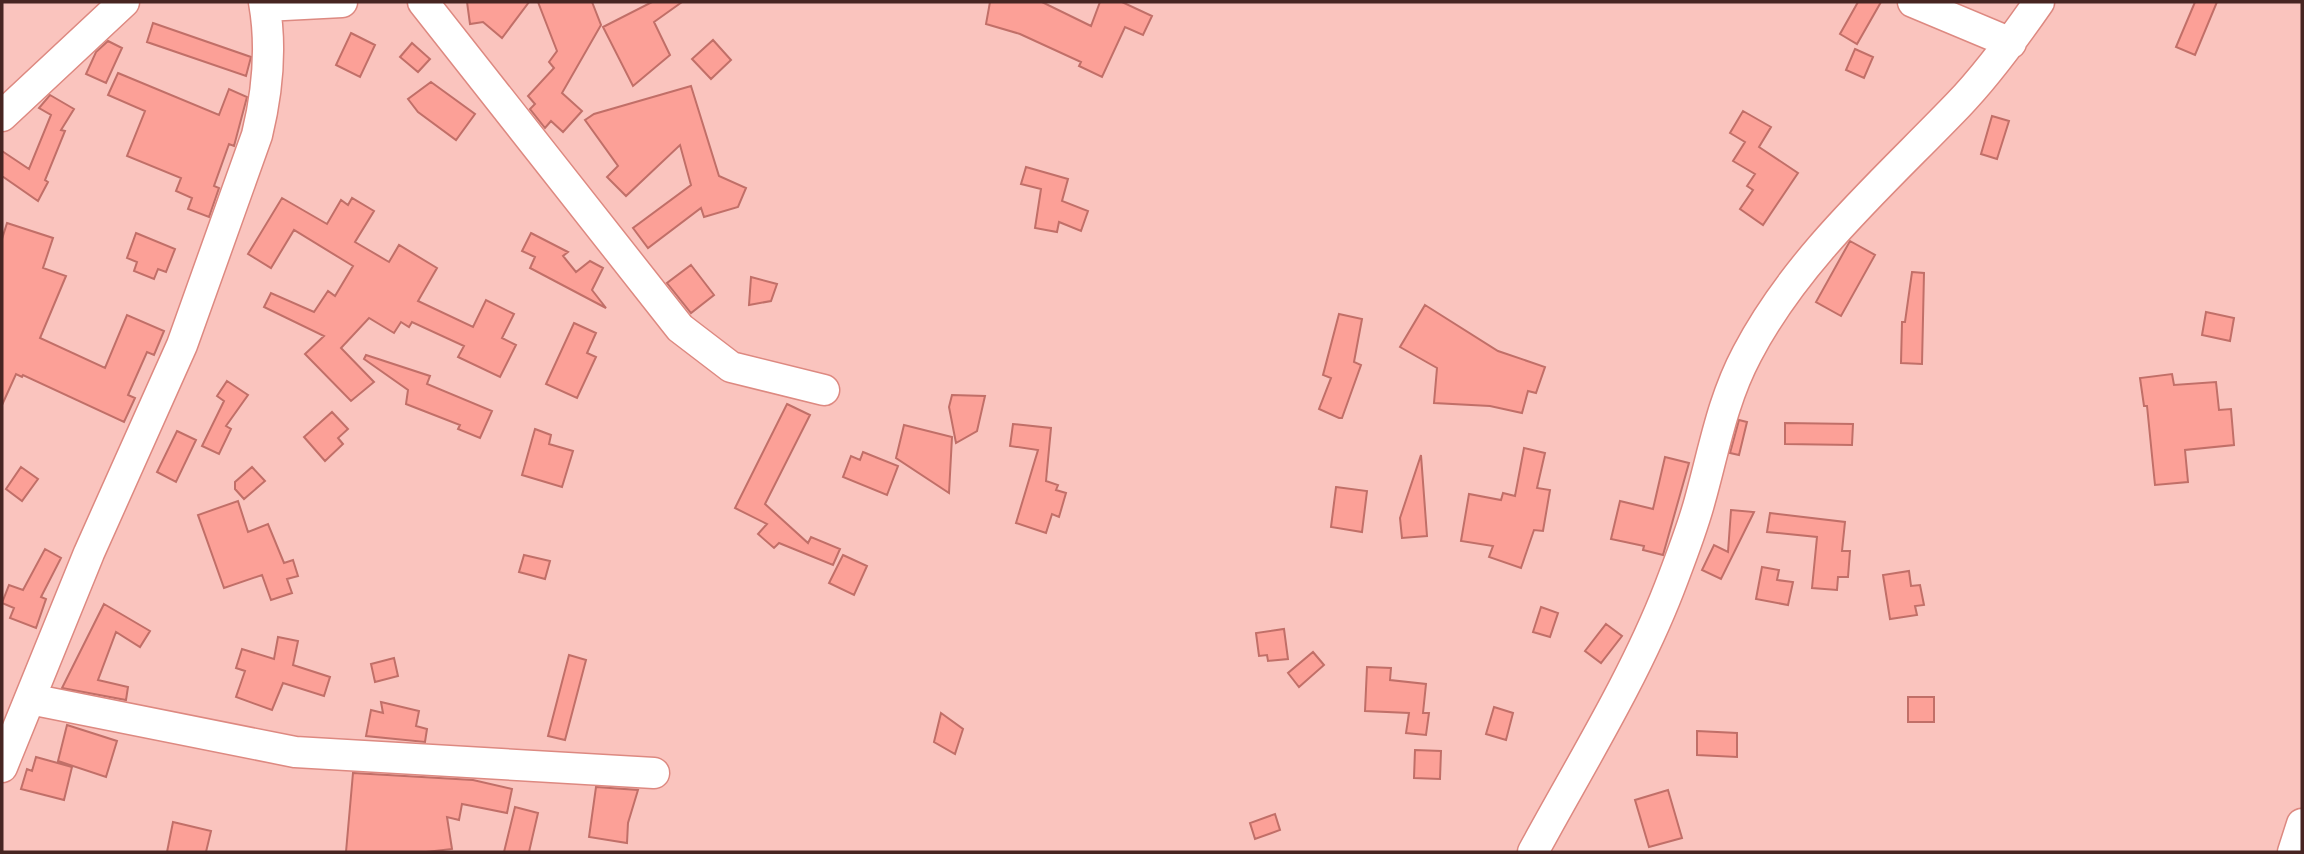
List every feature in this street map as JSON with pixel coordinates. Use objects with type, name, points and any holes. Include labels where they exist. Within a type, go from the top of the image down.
[{"type":"street","points":[[2,116],[124,2]]},
{"type":"street","points":[[3,759],[89,554],[182,345],[257,135],[266,99],[269,62],[264,4],[342,2]]},
{"type":"street","points":[[423,2],[680,328],[731,367],[824,390]]},
{"type":"street","points":[[1913,2],[2011,43]]},
{"type":"street","points":[[1533,852],[1642,648],[1668,591],[1700,501],[1723,406],[1747,354],[1783,296],[1883,179],[1959,104],[2011,43],[2039,2]]},
{"type":"street","points":[[30,699],[295,752],[654,773]]},
{"type":"street","points":[[2292,852],[2302,824]]},
{"type":"building","points":[[467,2],[529,2],[502,38],[483,22],[470,24]]},
{"type":"building","points":[[538,2],[592,2],[601,25],[562,93],[582,111],[563,132],[551,121],[545,128],[530,109],[535,104],[528,96],[554,68],[549,62],[557,51]]},
{"type":"building","points":[[652,2],[682,2],[654,22],[670,55],[633,86],[603,27]]},
{"type":"building","points":[[990,2],[1042,2],[1091,26],[1100,2],[1122,2],[1152,16],[1143,35],[1125,27],[1102,77],[1079,66],[1081,62],[1020,34],[986,24]]},
{"type":"building","points":[[1858,2],[1881,2],[1857,44],[1840,34]]},
{"type":"building","points":[[2195,2],[2217,2],[2195,55],[2176,47]]},
{"type":"building","points":[[153,23],[251,57],[246,76],[147,42]]},
{"type":"building","points":[[351,33],[375,45],[360,77],[336,65]]},
{"type":"building","points":[[713,40],[731,60],[711,79],[692,59]]},
{"type":"building","points":[[108,41],[122,48],[106,83],[86,74],[96,52]]},
{"type":"building","points":[[412,43],[430,59],[418,72],[400,57]]},
{"type":"building","points":[[1855,49],[1873,57],[1864,78],[1846,70]]},
{"type":"building","points":[[118,73],[219,115],[229,89],[247,97],[234,146],[229,144],[214,186],[219,188],[209,217],[188,209],[192,198],[176,191],[181,178],[127,156],[145,111],[108,95]]},
{"type":"building","points":[[431,82],[475,114],[456,140],[418,112],[408,99]]},
{"type":"building","points":[[691,86],[719,176],[746,188],[738,207],[704,217],[701,208],[648,248],[633,228],[691,185],[680,145],[626,196],[607,177],[618,166],[585,120],[594,114]]},
{"type":"building","points":[[50,95],[74,109],[61,130],[65,131],[45,180],[48,182],[38,201],[2,176],[2,151],[29,169],[51,115],[39,108]]},
{"type":"building","points":[[1743,111],[1771,127],[1759,147],[1798,173],[1763,225],[1740,209],[1753,190],[1747,186],[1755,174],[1733,161],[1745,142],[1730,133]]},
{"type":"building","points":[[1992,116],[2009,121],[1997,159],[1981,154]]},
{"type":"building","points":[[1026,167],[1068,179],[1062,201],[1088,211],[1081,231],[1059,222],[1057,232],[1035,228],[1041,189],[1021,184]]},
{"type":"building","points":[[282,198],[327,224],[341,200],[348,205],[352,198],[374,211],[355,242],[389,262],[399,245],[437,268],[418,301],[473,327],[486,300],[514,314],[502,338],[516,345],[500,377],[458,357],[464,346],[412,322],[409,327],[401,322],[394,333],[369,318],[341,348],[374,382],[351,401],[305,354],[324,336],[264,307],[271,293],[314,312],[328,291],[335,296],[353,266],[294,230],[271,268],[248,254]]},
{"type":"building","points":[[7,223],[53,238],[43,268],[66,276],[40,338],[105,368],[127,315],[164,331],[154,355],[147,352],[128,395],[135,398],[124,422],[16,374],[2,405],[2,239]]},
{"type":"building","points":[[136,233],[175,249],[166,272],[158,269],[154,279],[134,271],[137,262],[127,258]]},
{"type":"building","points":[[531,233],[568,252],[563,256],[576,272],[590,261],[603,268],[592,290],[606,308],[530,268],[535,257],[522,251]]},
{"type":"building","points":[[1850,241],[1875,255],[1841,316],[1816,302]]},
{"type":"building","points":[[691,265],[714,295],[691,313],[667,283]]},
{"type":"building","points":[[1912,272],[1924,273],[1922,364],[1901,363],[1902,322],[1905,322]]},
{"type":"building","points":[[751,277],[777,284],[771,301],[749,305]]},
{"type":"building","points":[[1425,305],[1498,351],[1545,367],[1536,393],[1528,391],[1522,413],[1490,406],[1434,403],[1437,368],[1400,347]]},
{"type":"building","points":[[2206,312],[2234,318],[2230,341],[2202,335]]},
{"type":"building","points":[[1339,314],[1362,319],[1354,362],[1361,365],[1342,418],[1319,409],[1331,378],[1323,375]]},
{"type":"building","points":[[574,323],[596,333],[587,353],[596,357],[577,398],[546,384]]},
{"type":"building","points":[[366,355],[430,376],[427,384],[492,411],[480,438],[458,429],[460,425],[406,404],[408,390],[364,359]]},
{"type":"building","points":[[2172,374],[2174,385],[2216,382],[2219,410],[2231,409],[2234,445],[2185,450],[2188,482],[2155,485],[2147,406],[2144,406],[2140,378]]},
{"type":"building","points":[[227,381],[248,395],[226,426],[231,429],[219,454],[202,446],[224,401],[217,396]]},
{"type":"building","points":[[952,395],[985,396],[977,431],[956,443],[949,407]]},
{"type":"building","points":[[787,404],[810,415],[765,504],[808,543],[811,537],[840,549],[833,565],[779,543],[774,548],[758,534],[767,524],[735,508]]},
{"type":"building","points":[[332,412],[348,429],[338,438],[343,444],[325,461],[304,437]]},
{"type":"building","points":[[1739,420],[1747,422],[1739,455],[1730,453]]},
{"type":"building","points":[[1785,423],[1853,424],[1852,445],[1785,444]]},
{"type":"building","points":[[1013,424],[1051,428],[1046,481],[1058,485],[1056,490],[1066,493],[1059,517],[1052,514],[1046,533],[1016,523],[1038,450],[1010,446]]},
{"type":"building","points":[[904,425],[952,437],[949,493],[896,458]]},
{"type":"building","points":[[535,429],[551,435],[549,444],[573,451],[562,487],[522,475]]},
{"type":"building","points":[[177,431],[196,440],[176,482],[157,472]]},
{"type":"building","points":[[1524,448],[1545,453],[1537,488],[1550,490],[1543,531],[1534,530],[1521,568],[1489,557],[1493,546],[1461,541],[1469,494],[1501,500],[1503,493],[1515,496]]},
{"type":"building","points":[[863,452],[898,466],[887,495],[843,477],[851,456],[860,460]]},
{"type":"building","points":[[1421,455],[1427,536],[1402,538],[1400,518]]},
{"type":"building","points":[[1665,457],[1689,463],[1663,555],[1643,550],[1644,546],[1611,539],[1620,501],[1653,509]]},
{"type":"building","points":[[21,467],[38,479],[22,501],[6,489]]},
{"type":"building","points":[[252,467],[265,481],[244,499],[235,489],[235,482]]},
{"type":"building","points":[[1336,487],[1367,491],[1362,532],[1331,527]]},
{"type":"building","points":[[238,501],[248,532],[268,524],[284,563],[293,560],[298,576],[287,579],[292,593],[271,600],[262,575],[224,588],[198,515]]},
{"type":"building","points":[[1731,510],[1754,512],[1721,579],[1702,570],[1714,545],[1728,552]]},
{"type":"building","points":[[1770,513],[1845,522],[1842,551],[1850,551],[1848,577],[1838,577],[1837,590],[1812,588],[1817,537],[1767,532]]},
{"type":"building","points":[[45,549],[61,558],[41,597],[46,599],[36,628],[10,618],[14,608],[2,603],[9,585],[23,590]]},
{"type":"building","points":[[524,555],[550,561],[545,579],[519,572]]},
{"type":"building","points":[[843,555],[867,566],[854,595],[829,583]]},
{"type":"building","points":[[1762,567],[1779,570],[1777,580],[1793,582],[1788,605],[1756,599]]},
{"type":"building","points":[[1909,571],[1911,586],[1920,585],[1924,605],[1915,606],[1917,615],[1890,619],[1883,575]]},
{"type":"building","points":[[104,604],[150,631],[140,647],[116,632],[98,680],[128,687],[126,700],[62,688]]},
{"type":"building","points":[[1541,607],[1558,613],[1550,637],[1533,632]]},
{"type":"building","points":[[1606,624],[1622,636],[1601,663],[1585,651]]},
{"type":"building","points":[[1284,629],[1288,659],[1268,661],[1267,655],[1259,656],[1256,633]]},
{"type":"building","points":[[278,637],[298,641],[293,665],[330,677],[324,696],[283,683],[272,710],[236,697],[245,671],[236,668],[242,649],[274,659]]},
{"type":"building","points":[[1313,652],[1324,665],[1299,687],[1288,673]]},
{"type":"building","points":[[569,655],[586,660],[565,740],[548,736]]},
{"type":"building","points":[[394,658],[398,676],[375,682],[371,664]]},
{"type":"building","points":[[1367,667],[1391,668],[1390,680],[1426,684],[1423,713],[1429,713],[1426,735],[1406,733],[1409,713],[1365,711]]},
{"type":"building","points":[[1908,697],[1934,697],[1934,722],[1908,722]]},
{"type":"building","points":[[381,702],[419,711],[416,726],[427,729],[425,742],[366,736],[371,710],[383,713]]},
{"type":"building","points":[[1494,707],[1513,713],[1506,740],[1486,734]]},
{"type":"building","points":[[941,713],[963,729],[955,754],[934,742]]},
{"type":"building","points":[[67,725],[117,741],[106,777],[58,761]]},
{"type":"building","points":[[1697,731],[1737,733],[1737,757],[1697,755]]},
{"type":"building","points":[[1415,750],[1441,751],[1440,779],[1414,778]]},
{"type":"building","points":[[36,757],[72,767],[64,800],[21,789],[27,769],[32,771]]},
{"type":"building","points":[[353,773],[473,780],[512,789],[507,813],[462,804],[459,820],[447,817],[452,849],[426,852],[346,852]]},
{"type":"building","points":[[596,787],[638,790],[628,823],[627,843],[589,837]]},
{"type":"building","points":[[1668,790],[1682,838],[1649,847],[1635,800]]},
{"type":"building","points":[[515,807],[538,813],[529,852],[504,852]]},
{"type":"building","points":[[1275,814],[1280,830],[1255,839],[1250,823]]},
{"type":"building","points":[[173,822],[211,831],[206,852],[167,852]]}]
